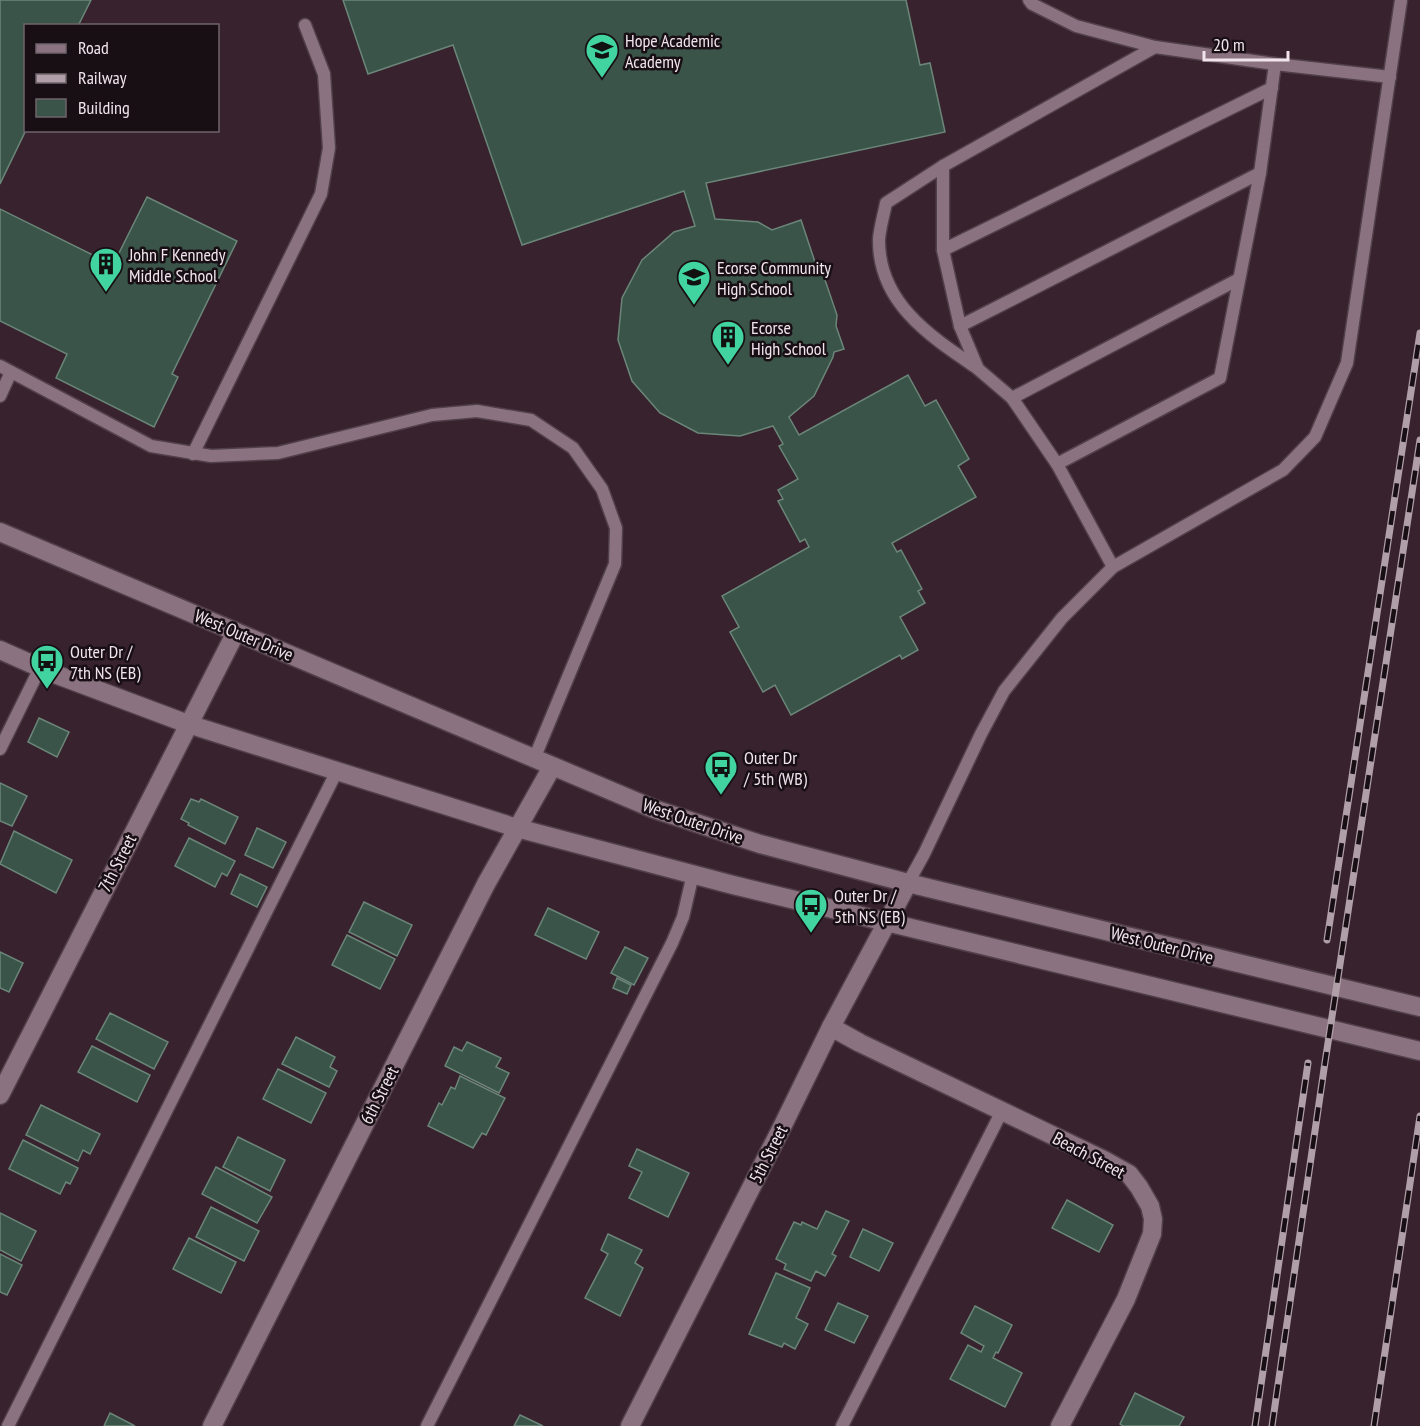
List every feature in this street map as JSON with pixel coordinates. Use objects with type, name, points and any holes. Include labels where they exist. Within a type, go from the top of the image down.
[{"type":"main road","name":"West Outer Drive","points":[[0,531],[534,759],[654,808],[760,844],[908,883],[1420,1007]]},
{"type":"main road","name":"7th Street","points":[[0,1095],[236,632]]},
{"type":"main road","points":[[0,650],[40,668],[188,724],[517,828],[887,922],[1420,1051]]},
{"type":"main road","name":"6th Street","points":[[212,1426],[489,877],[552,766]]},
{"type":"main road","name":"5th Street","points":[[630,1426],[831,1027],[908,883]]},
{"type":"main road","name":"Beach Street","points":[[831,1027],[1130,1174],[1150,1206],[1153,1219],[1152,1234],[1125,1299],[1060,1426]]},
{"type":"lane","points":[[1029,0],[1032,4],[1076,26],[1155,47],[1390,77]]},
{"type":"lane","points":[[908,883],[1004,691],[1062,618],[1113,567],[1283,470],[1315,437],[1347,363],[1401,0]]},
{"type":"lane","points":[[194,454],[321,194],[329,148],[324,74],[304,25]]},
{"type":"lane","points":[[1113,567],[1057,464],[1012,398],[978,369],[930,336],[901,307],[884,273],[879,239],[886,203],[943,166],[1155,47]]},
{"type":"lane","points":[[1057,464],[1220,378],[1260,173],[1275,64]]},
{"type":"lane","points":[[943,250],[1272,88]]},
{"type":"lane","points":[[943,166],[943,250],[960,326],[978,369]]},
{"type":"lane","points":[[960,326],[1260,173]]},
{"type":"lane","points":[[1012,398],[1239,279]]},
{"type":"lane","points":[[0,396],[6,369],[151,446],[211,456],[278,453],[432,415],[477,411],[531,420],[573,448],[602,489],[616,528],[615,564],[534,759]]},
{"type":"lane","points":[[0,749],[40,668]]},
{"type":"lane","points":[[8,1426],[336,771]]},
{"type":"lane","points":[[427,1426],[672,943],[683,917],[693,874]]},
{"type":"lane","points":[[842,1426],[1002,1111]]},
{"type":"building","points":[[0,0],[91,0],[79,24],[24,24],[25,132],[0,184]]},
{"type":"building","name":"Ecorse High School","points":[[343,0],[906,0],[920,65],[930,63],[945,132],[706,183],[715,219],[758,222],[772,230],[801,220],[816,265],[823,274],[837,315],[836,326],[844,349],[834,352],[814,396],[789,417],[799,435],[908,375],[925,406],[936,400],[969,459],[958,466],[976,497],[892,543],[897,552],[901,550],[922,589],[918,591],[925,603],[900,617],[918,650],[902,659],[900,655],[791,715],[775,685],[763,692],[730,632],[739,627],[722,596],[809,547],[805,539],[800,542],[778,501],[783,499],[778,490],[798,479],[779,446],[783,444],[773,426],[740,436],[698,433],[660,413],[632,381],[618,340],[622,298],[642,260],[674,232],[695,226],[684,191],[522,245],[453,45],[368,74]]},
{"type":"building","name":"John F Kennedy Middle School","points":[[147,197],[237,241],[172,374],[178,377],[154,427],[56,378],[67,354],[0,321],[0,209],[113,265]]},
{"type":"building","points":[[39,718],[69,732],[57,757],[28,742]]},
{"type":"building","points":[[0,783],[27,796],[12,826],[0,821]]},
{"type":"building","points":[[191,799],[199,802],[201,799],[238,817],[225,844],[181,819]]},
{"type":"building","points":[[257,828],[286,842],[273,868],[245,855]]},
{"type":"building","points":[[14,831],[72,860],[56,893],[0,864]]},
{"type":"building","points":[[189,838],[235,861],[227,876],[222,873],[215,887],[175,866]]},
{"type":"building","points":[[240,874],[267,887],[257,907],[231,894]]},
{"type":"building","points":[[364,902],[412,925],[397,956],[349,932]]},
{"type":"building","points":[[548,908],[599,932],[586,959],[535,935]]},
{"type":"building","points":[[347,935],[395,959],[380,989],[332,965]]},
{"type":"building","points":[[625,947],[648,958],[634,985],[611,973]]},
{"type":"building","points":[[0,952],[23,963],[9,992],[0,988]]},
{"type":"building","points":[[617,978],[631,985],[627,994],[613,988]]},
{"type":"building","points":[[110,1013],[168,1042],[154,1069],[96,1039]]},
{"type":"building","points":[[296,1037],[335,1057],[330,1067],[337,1071],[329,1087],[282,1064]]},
{"type":"building","points":[[467,1042],[501,1058],[496,1067],[509,1073],[499,1093],[445,1066],[454,1047],[462,1051]]},
{"type":"building","points":[[92,1046],[150,1075],[137,1102],[78,1072]]},
{"type":"building","points":[[278,1069],[326,1093],[311,1123],[263,1099]]},
{"type":"building","points":[[460,1076],[505,1098],[486,1135],[482,1133],[473,1148],[428,1126],[439,1103],[442,1105],[451,1087],[455,1089]]},
{"type":"building","points":[[41,1105],[100,1134],[90,1154],[83,1150],[78,1161],[26,1135]]},
{"type":"building","points":[[238,1137],[285,1160],[270,1191],[223,1167]]},
{"type":"building","points":[[23,1140],[78,1168],[70,1184],[66,1182],[60,1194],[9,1169]]},
{"type":"building","points":[[637,1149],[689,1173],[668,1217],[629,1198],[642,1172],[629,1166]]},
{"type":"building","points":[[216,1167],[272,1197],[257,1223],[202,1194]]},
{"type":"building","points":[[1067,1200],[1113,1225],[1099,1252],[1052,1228]]},
{"type":"building","points":[[211,1207],[259,1231],[244,1261],[196,1237]]},
{"type":"building","points":[[826,1211],[849,1221],[832,1254],[836,1256],[825,1276],[816,1271],[811,1281],[784,1269],[786,1264],[776,1259],[794,1222],[801,1225],[802,1222],[817,1229]]},
{"type":"building","points":[[0,1213],[36,1231],[21,1261],[0,1250]]},
{"type":"building","points":[[863,1229],[893,1243],[879,1271],[850,1257]]},
{"type":"building","points":[[608,1234],[642,1250],[635,1263],[643,1268],[620,1316],[585,1298],[608,1254],[601,1250]]},
{"type":"building","points":[[189,1238],[236,1262],[221,1293],[173,1269]]},
{"type":"building","points":[[0,1254],[22,1265],[7,1295],[0,1292]]},
{"type":"building","points":[[776,1273],[810,1288],[796,1318],[808,1324],[795,1349],[784,1343],[782,1347],[749,1334]]},
{"type":"building","points":[[838,1303],[868,1316],[854,1343],[825,1330]]},
{"type":"building","points":[[975,1306],[1012,1325],[998,1353],[996,1352],[993,1358],[1022,1373],[1005,1407],[950,1379],[968,1345],[981,1352],[984,1346],[961,1333]]},
{"type":"building","points":[[1135,1393],[1184,1417],[1179,1426],[1123,1426],[1120,1424]]},
{"type":"building","points":[[110,1413],[135,1426],[104,1426]]},
{"type":"building","points":[[520,1415],[543,1426],[514,1426]]},
{"type":"railway","points":[[1327,940],[1420,333]]},
{"type":"railway","points":[[1272,1426],[1420,440]]},
{"type":"railway","points":[[1255,1426],[1308,1063]]},
{"type":"railway","points":[[1374,1426],[1420,1116]]},
{"type":"place","name":"Hope Academic Academy","points":[[602,79]]},
{"type":"place","name":"John F Kennedy Middle School","points":[[106,293]]},
{"type":"place","name":"Ecorse Community High School","points":[[694,306]]},
{"type":"place","name":"Ecorse High School","points":[[728,366]]},
{"type":"place","name":"Outer Dr / 7th NS (EB)","points":[[47,690]]},
{"type":"place","name":"Outer Dr / 5th (WB)","points":[[721,796]]},
{"type":"place","name":"Outer Dr / 5th NS (EB)","points":[[811,934]]}]
